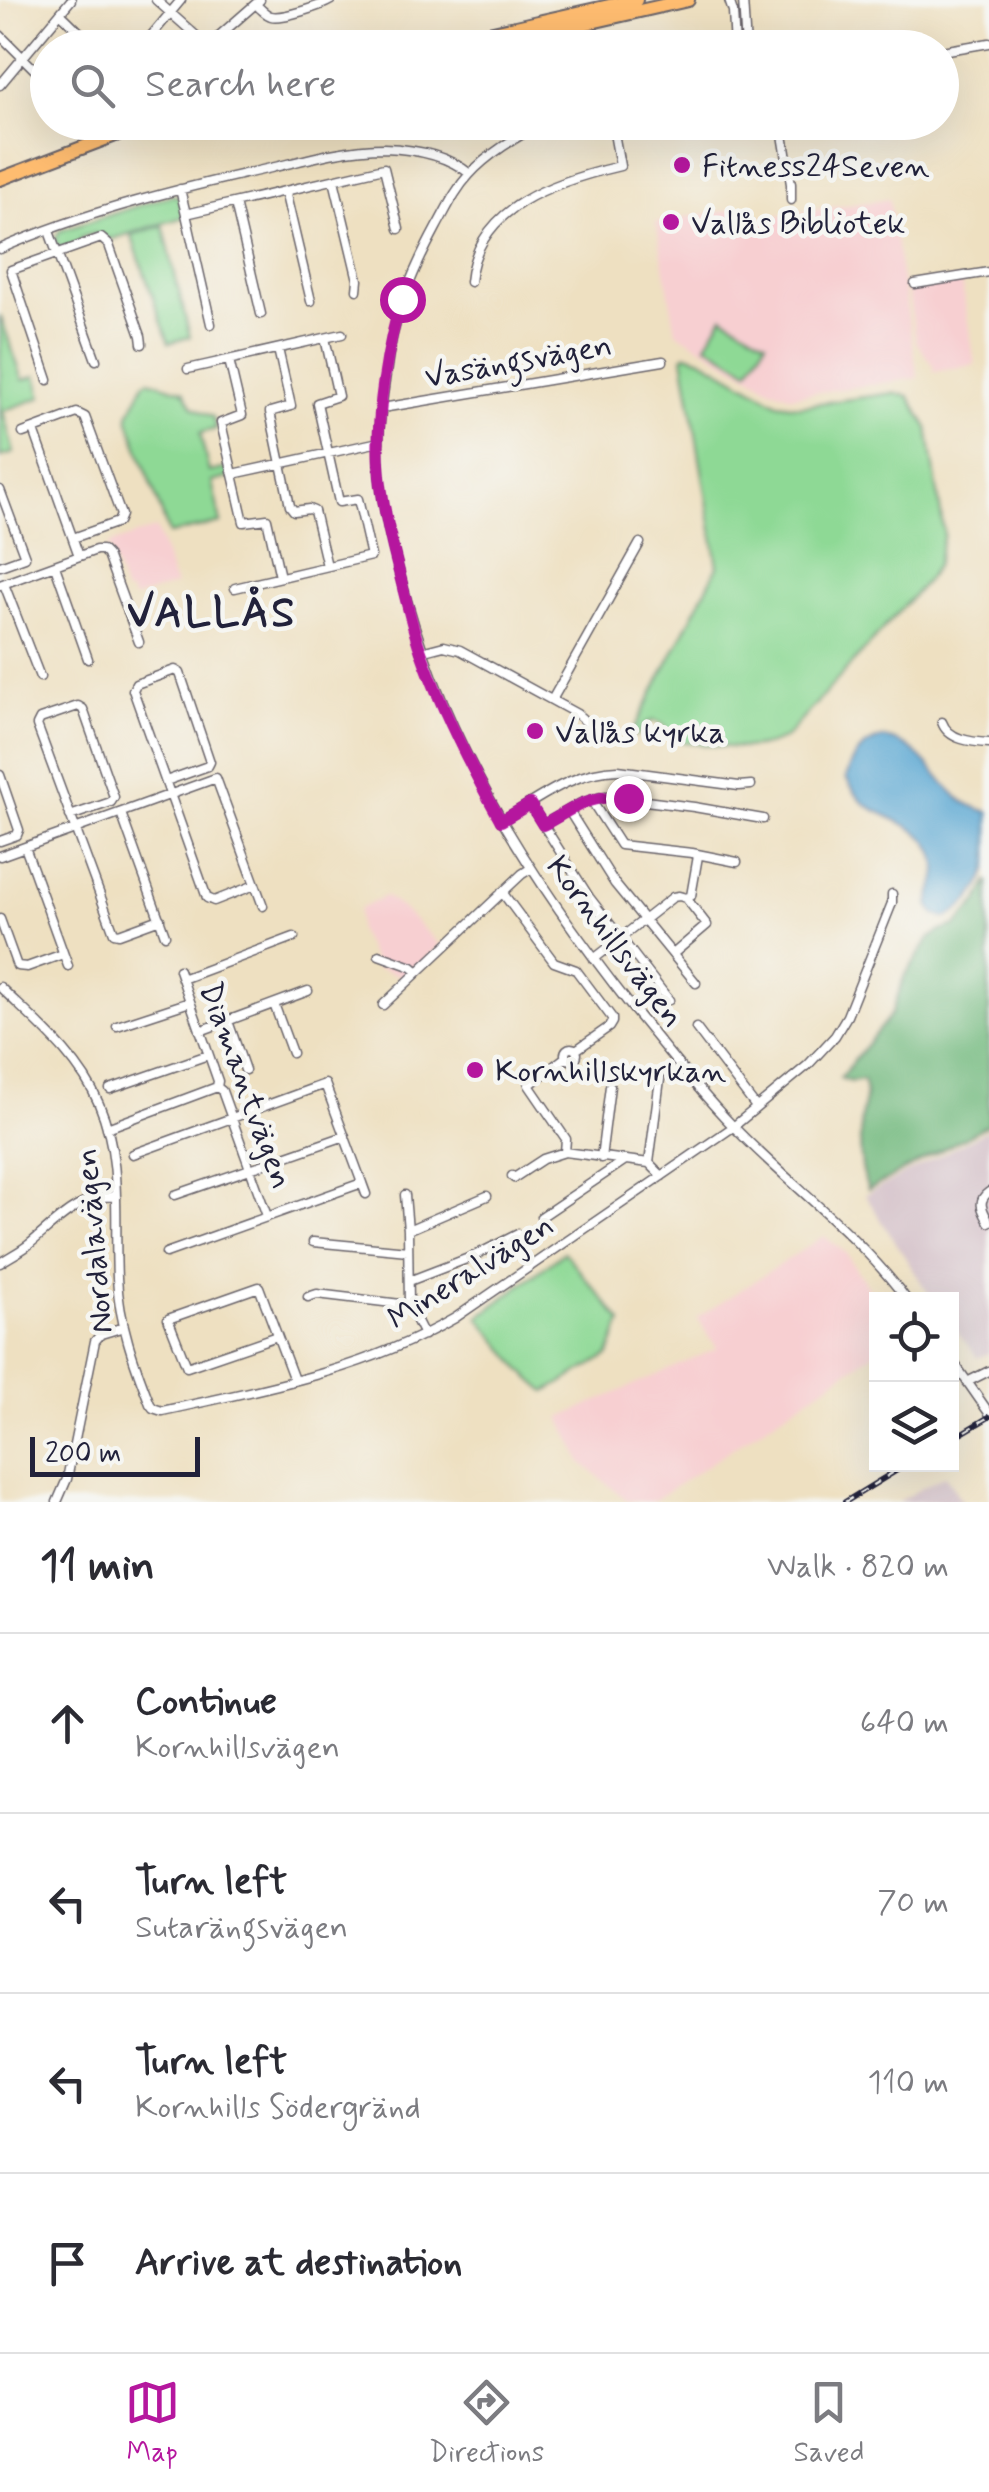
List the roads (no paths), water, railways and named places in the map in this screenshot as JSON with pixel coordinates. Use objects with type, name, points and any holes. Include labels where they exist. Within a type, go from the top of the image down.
[{"type":"highway","points":[[502,30],[636,0]]},
{"type":"highway","points":[[556,30],[688,0]]},
{"type":"highway","points":[[0,179],[102,140]]},
{"type":"street","points":[[46,30],[71,0]]},
{"type":"street","points":[[156,0],[190,30]]},
{"type":"street","points":[[156,30],[182,0]]},
{"type":"street","points":[[227,30],[258,3],[275,17],[331,0]]},
{"type":"street","points":[[729,0],[735,30]]},
{"type":"street","points":[[743,0],[745,30]]},
{"type":"street","points":[[60,13],[77,30]]},
{"type":"street","points":[[0,34],[30,64]]},
{"type":"street","points":[[959,48],[989,43]]},
{"type":"street","points":[[0,85],[30,50]]},
{"type":"street","name":"Kornhillsvägen","points":[[514,140],[470,174],[453,194],[417,262],[392,332],[379,462],[386,519],[421,652],[480,785],[530,869],[594,959],[733,1127],[849,1233],[900,1292]]},
{"type":"street","points":[[470,282],[474,257],[485,234],[502,214],[564,181],[620,166],[615,140]]},
{"type":"street","points":[[784,140],[791,200]]},
{"type":"street","points":[[0,249],[180,189],[364,149],[418,151],[450,160],[470,174]]},
{"type":"street","points":[[334,154],[357,290]]},
{"type":"street","points":[[186,214],[384,168],[400,229]]},
{"type":"street","points":[[180,189],[211,324]]},
{"type":"street","points":[[285,191],[310,301]]},
{"type":"street","points":[[236,202],[261,314]]},
{"type":"street","points":[[49,231],[96,360]]},
{"type":"street","points":[[48,380],[11,270],[101,238],[108,242],[142,344]]},
{"type":"street","points":[[915,284],[989,272]]},
{"type":"street","points":[[188,370],[342,334]]},
{"type":"street","points":[[234,588],[371,556],[358,499],[338,502],[318,403],[338,396],[325,338]]},
{"type":"street","points":[[278,349],[291,406],[270,412],[290,506],[294,510],[314,511],[327,566]]},
{"type":"street","points":[[229,360],[242,415],[221,423],[244,522],[267,519],[280,577]]},
{"type":"street","name":"Vasängsvägen","points":[[382,408],[662,361]]},
{"type":"street","points":[[23,434],[82,414],[120,516],[118,522],[73,538]]},
{"type":"street","points":[[34,430],[79,556]]},
{"type":"street","points":[[233,474],[379,442]]},
{"type":"street","points":[[0,490],[24,557],[0,566]]},
{"type":"street","points":[[552,700],[640,543]]},
{"type":"street","points":[[40,677],[2,585],[79,556],[102,550],[107,556],[139,642]]},
{"type":"street","points":[[55,566],[88,659]]},
{"type":"street","points":[[421,652],[454,647],[577,714],[594,729]]},
{"type":"street","points":[[166,781],[210,762],[180,673],[174,670],[134,686],[166,781],[208,898],[214,900],[256,884]]},
{"type":"street","points":[[70,816],[111,802],[114,797],[84,708],[78,706],[37,721],[74,829],[114,933],[160,919]]},
{"type":"street","points":[[942,722],[946,731],[956,737],[989,744]]},
{"type":"street","points":[[501,821],[570,780],[603,770],[751,785]]},
{"type":"street","points":[[0,775],[19,830],[0,841]]},
{"type":"street","points":[[0,856],[216,778],[263,906]]},
{"type":"street","points":[[543,825],[581,803],[605,796],[763,819]]},
{"type":"street","points":[[591,800],[620,845],[737,862]]},
{"type":"street","points":[[530,804],[588,897],[670,1000]]},
{"type":"street","points":[[569,811],[614,884],[696,983]]},
{"type":"street","points":[[120,812],[166,935]]},
{"type":"street","points":[[25,847],[68,966]]},
{"type":"street","points":[[673,954],[707,925],[689,897],[698,856]]},
{"type":"street","points":[[383,1005],[530,869]]},
{"type":"street","points":[[502,892],[554,962],[576,970],[612,1018],[576,1050],[576,1059],[566,1057],[528,1084],[566,1139],[565,1152]]},
{"type":"street","name":"Mineralvägen","points":[[150,1404],[162,1411],[376,1357],[454,1318],[662,1176],[733,1127],[826,1047],[854,1001],[892,903],[892,894]]},
{"type":"street","points":[[594,959],[673,897],[689,897]]},
{"type":"street","points":[[0,919],[17,966],[26,967],[64,954]]},
{"type":"street","name":"Diamantvägen","points":[[267,1216],[218,1088],[181,975],[294,937]]},
{"type":"street","points":[[379,955],[418,972]]},
{"type":"street","name":"Nordalavägen","points":[[0,987],[59,1044],[98,1102],[114,1156],[117,1280],[124,1327],[150,1404]]},
{"type":"street","points":[[200,1031],[308,991]]},
{"type":"street","points":[[117,1026],[190,1002]]},
{"type":"street","points":[[274,1004],[292,1053]]},
{"type":"street","points":[[228,1021],[245,1070]]},
{"type":"street","points":[[696,1028],[756,1107]]},
{"type":"street","points":[[110,1089],[208,1055]]},
{"type":"street","points":[[649,1163],[660,1079]]},
{"type":"street","points":[[133,1154],[325,1084],[366,1194]]},
{"type":"street","points":[[601,1158],[610,1086]]},
{"type":"street","points":[[107,1128],[218,1088]]},
{"type":"street","points":[[175,1195],[345,1136]]},
{"type":"street","points":[[512,1176],[565,1152],[649,1163],[662,1176]]},
{"type":"street","points":[[542,1217],[624,1160]]},
{"type":"street","points":[[166,1253],[362,1182]]},
{"type":"street","points":[[989,1192],[982,1203],[989,1222]]},
{"type":"street","points":[[404,1195],[409,1305],[424,1335]]},
{"type":"street","points":[[0,1262],[28,1245],[66,1211],[88,1200],[116,1196]]},
{"type":"street","points":[[408,1230],[487,1196]]},
{"type":"street","points":[[408,1281],[518,1234]]},
{"type":"street","points":[[313,1242],[408,1251]]},
{"type":"street","points":[[276,1336],[187,1366],[168,1319],[259,1286],[294,1380]]},
{"type":"street","points":[[308,1297],[316,1294],[409,1305]]},
{"type":"street","points":[[57,1502],[67,1479],[96,1341],[100,1334],[124,1327]]},
{"type":"street","points":[[959,1370],[989,1413]]},
{"type":"street","points":[[967,1382],[989,1371]]},
{"type":"water","points":[[882,738],[906,746],[959,798],[989,812],[989,861],[984,878],[968,901],[947,918],[935,915],[929,905],[937,867],[928,842],[908,826],[864,803],[846,778],[858,752]]},
{"type":"railway","points":[[959,1435],[989,1417]]},
{"type":"railway","points":[[845,1502],[894,1472]]},
{"type":"place","name":"Fitness24Seven","points":[[682,165]]},
{"type":"place","name":"Vallås Bibliotek","points":[[671,222]]},
{"type":"place","name":"Vallås kyrka","points":[[535,731]]},
{"type":"place","name":"Kornhillskyrkan","points":[[475,1070]]},
{"type":"district","name":"VALLÅS","points":[[212,611]]}]
